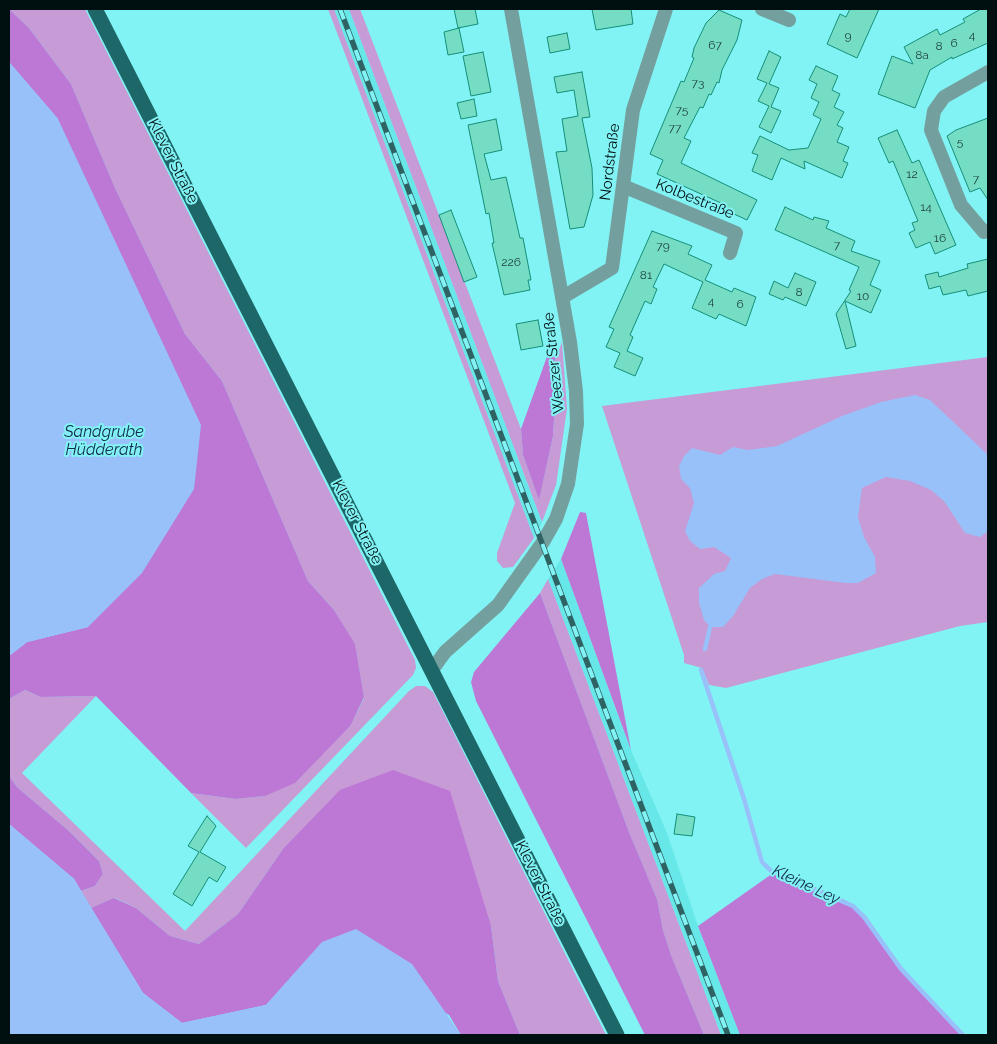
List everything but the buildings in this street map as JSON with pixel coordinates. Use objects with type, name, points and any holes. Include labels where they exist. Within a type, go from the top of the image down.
[{"type":"main road","name":"Klever Straße","points":[[96,9],[618,1035]]},
{"type":"street","name":"Weezer Straße","points":[[432,670],[445,652],[498,606],[514,586],[556,519],[568,484],[577,424],[576,392],[563,297],[511,9]]},
{"type":"street","name":"Nordstraße","points":[[563,297],[612,268],[633,110],[666,9]]},
{"type":"street","points":[[762,9],[789,20]]},
{"type":"street","points":[[984,232],[961,205],[932,130],[934,111],[944,97],[988,72]]},
{"type":"street","name":"Kolbestraße","points":[[623,186],[736,233],[730,253]]},
{"type":"shaded area","points":[[9,9],[85,9],[415,660],[416,668],[413,675],[246,848],[191,793],[235,799],[265,796],[351,725],[364,698],[355,645],[334,610],[308,581],[222,381],[185,334],[115,188],[71,84],[29,28]]},
{"type":"shaded area","points":[[9,9],[29,28],[71,84],[115,188],[185,334],[222,381],[308,581],[334,610],[355,644],[364,697],[351,725],[295,783],[265,796],[235,799],[191,793],[96,696],[41,697],[25,690],[9,699],[9,656],[27,642],[88,627],[58,119],[9,62]]},
{"type":"shaded area","points":[[328,9],[334,9],[534,538],[513,567],[503,568],[497,561],[497,553],[515,503]]},
{"type":"shaded area","points":[[334,9],[349,9],[542,522],[534,538]]},
{"type":"shaded area","points":[[349,9],[360,9],[521,429],[523,455],[539,499],[553,436],[555,403],[552,368],[562,342],[567,409],[556,485],[542,522]]},
{"type":"shaded area","points":[[554,337],[557,354],[552,368],[555,403],[553,436],[539,500],[523,455],[521,429]]},
{"type":"shaded area","points":[[988,357],[988,622],[960,626],[726,688],[709,685],[702,668],[684,663],[684,655],[602,406]]},
{"type":"shaded area","points":[[580,512],[586,513],[631,750],[561,559]]},
{"type":"shaded area","points":[[561,559],[631,750],[667,833],[698,926],[740,1035],[721,1035],[548,579]]},
{"type":"shaded area","points":[[548,579],[721,1035],[704,1035],[671,955],[663,930],[657,899],[629,832],[540,593]]},
{"type":"shaded area","points":[[540,593],[629,832],[657,899],[663,930],[671,955],[704,1035],[645,1035],[476,701],[471,682],[474,672]]},
{"type":"shaded area","points":[[416,686],[425,686],[433,692],[606,1035],[520,1035],[498,981],[491,926],[283,849],[238,914],[199,944],[170,936],[136,908],[115,898],[91,908],[81,891],[95,886],[103,874],[99,861],[69,831],[18,788],[9,776],[9,699],[25,690],[41,697],[96,696],[22,773],[185,931],[409,691]]},
{"type":"shaded area","points":[[393,770],[450,791],[491,926],[498,981],[520,1035],[461,1035],[449,1015],[322,943],[266,1005],[182,1023],[143,993],[91,908],[114,898],[136,908],[170,936],[199,944],[238,914],[283,849],[340,790]]},
{"type":"shaded area","points":[[9,776],[18,788],[69,831],[99,861],[103,874],[95,886],[81,891],[74,879],[9,824]]},
{"type":"shaded area","points":[[776,871],[841,898],[855,906],[866,916],[901,966],[965,1035],[740,1035],[698,926]]},
{"type":"water","name":"Sandgrube Hüdderath","points":[[9,62],[58,119],[201,425],[194,489],[142,573],[88,627],[27,642],[9,656]]},
{"type":"water","points":[[915,395],[930,400],[988,455],[988,531],[980,537],[965,533],[944,501],[931,490],[910,481],[886,477],[862,488],[858,517],[864,537],[875,557],[876,573],[858,583],[775,574],[762,579],[750,588],[733,616],[723,627],[710,627],[704,620],[699,603],[699,588],[714,574],[725,571],[731,558],[714,547],[700,549],[690,541],[685,531],[694,503],[690,488],[681,479],[679,466],[684,456],[692,448],[720,455],[733,447],[748,450],[777,446],[842,416],[881,402]]},
{"type":"water","points":[[9,824],[74,879],[143,993],[182,1023],[266,1005],[322,942],[356,929],[412,964],[461,1035],[9,1035]]},
{"type":"waterway","name":"Kleine Ley","points":[[705,649],[710,627]]},
{"type":"waterway","name":"Kleine Ley","points":[[701,670],[744,799],[762,862],[771,871],[853,906],[864,917],[901,969],[963,1035]]},
{"type":"railway","points":[[340,9],[728,1035]]}]
